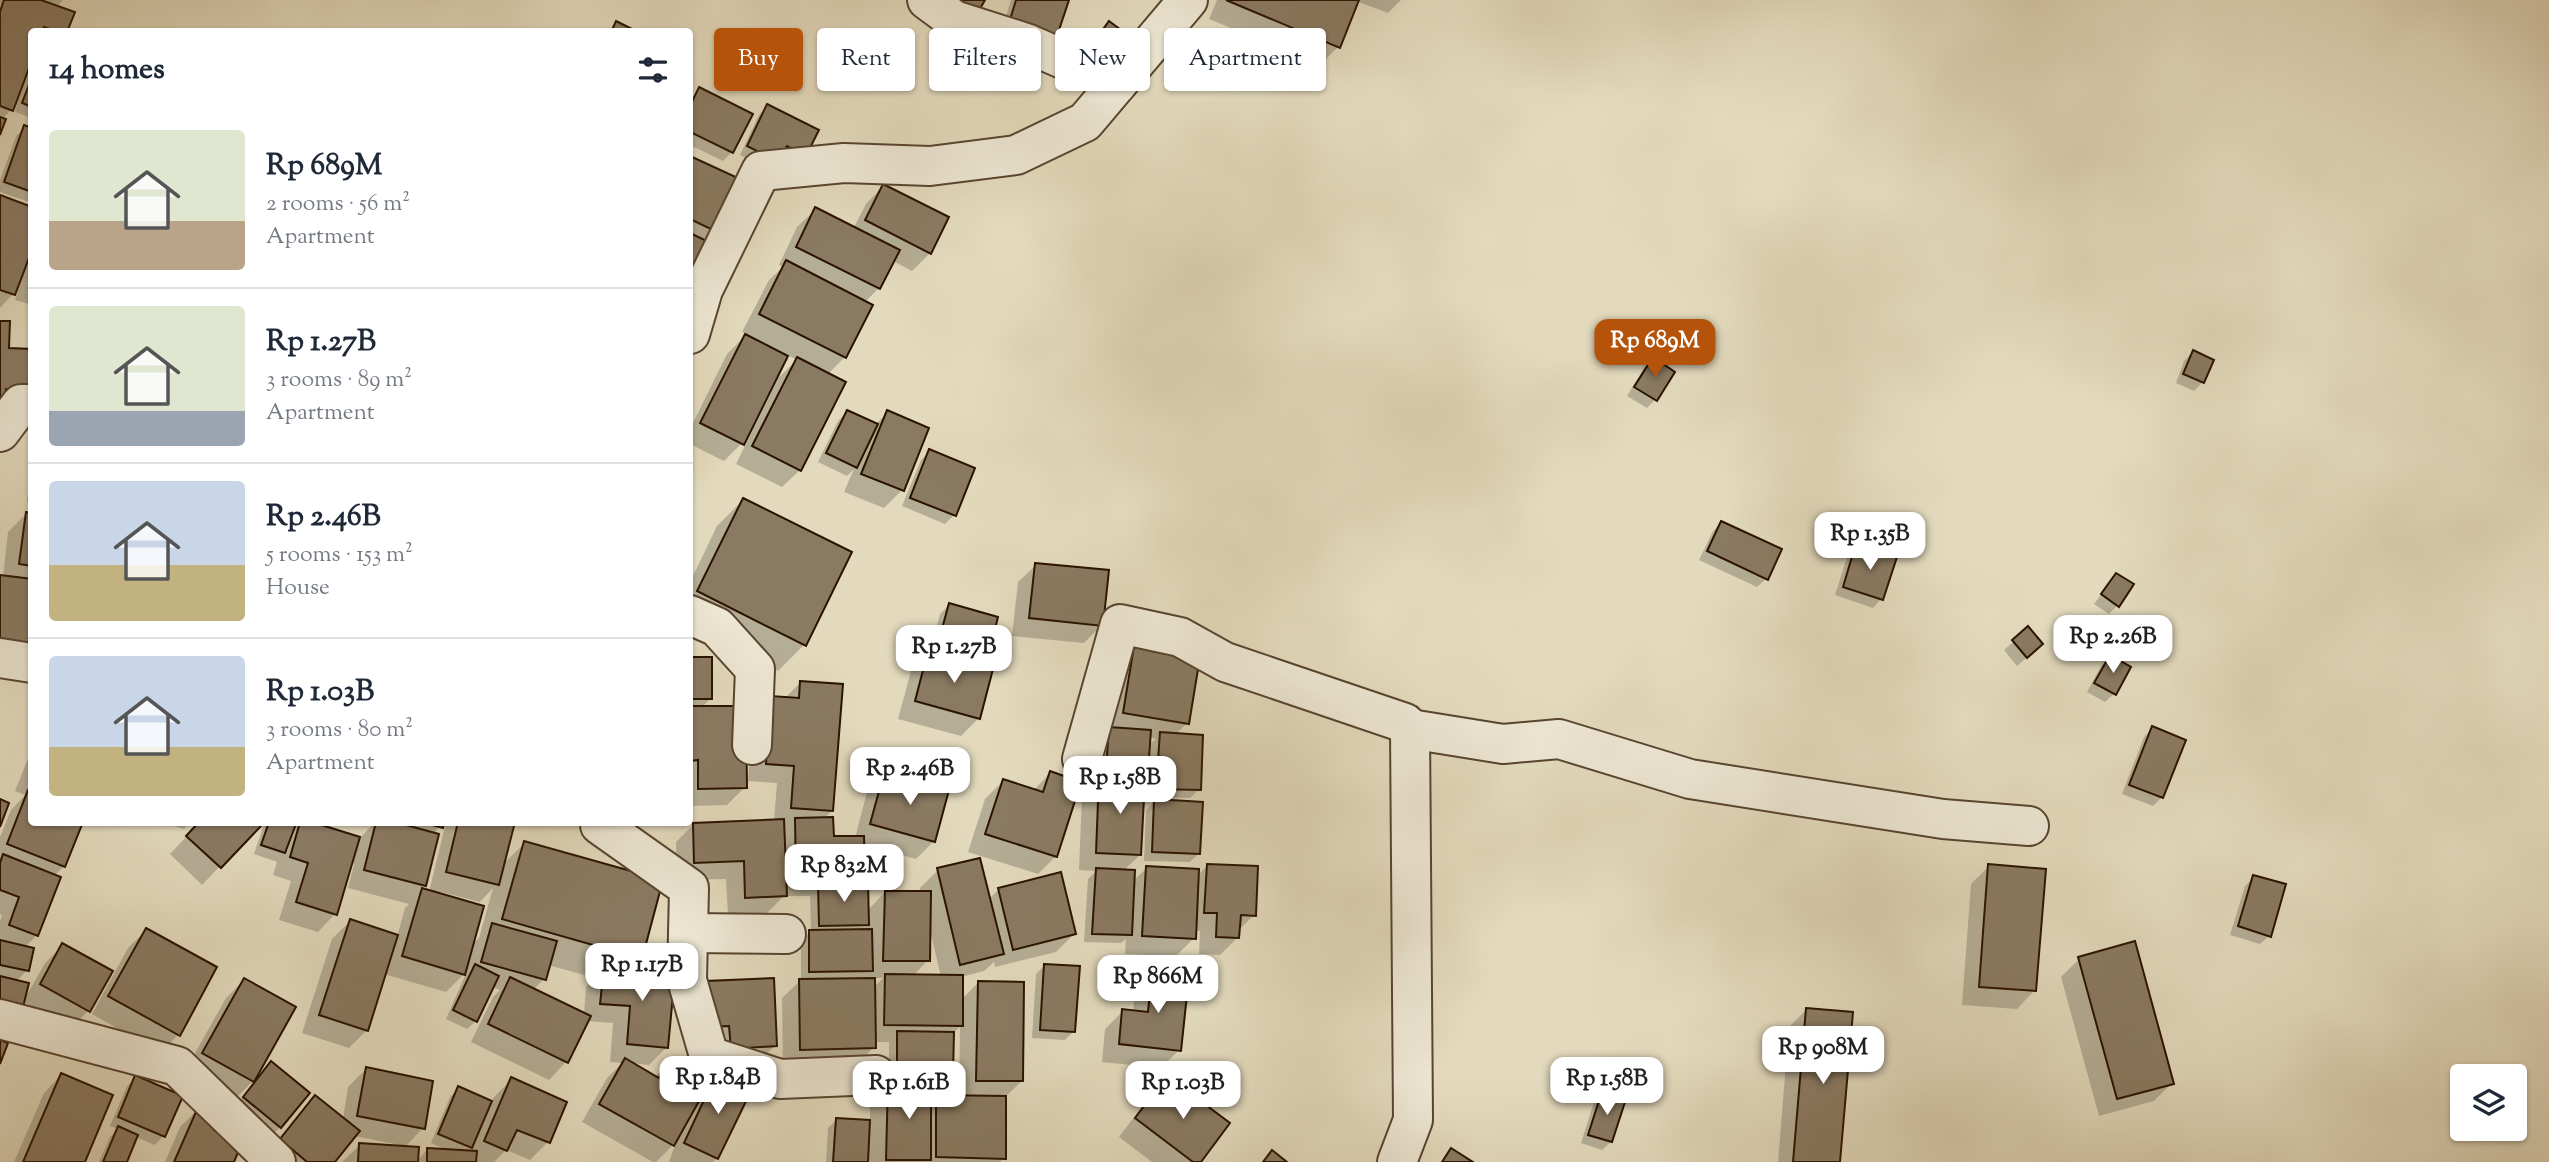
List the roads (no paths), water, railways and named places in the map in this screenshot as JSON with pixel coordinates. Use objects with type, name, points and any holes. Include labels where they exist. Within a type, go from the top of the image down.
[{"type":"street","points":[[927,0],[954,20],[1026,43],[1055,56]]},
{"type":"street","points":[[1150,45],[1188,0]]},
{"type":"street","points":[[693,325],[704,290],[761,171],[844,163],[929,166],[1016,155],[1085,122],[1111,91]]},
{"type":"street","points":[[0,432],[21,404],[28,404]]},
{"type":"street","points":[[693,616],[717,628],[755,669],[752,745]]},
{"type":"street","points":[[1082,759],[1120,624],[1180,637],[1225,662],[1405,723],[1410,729],[1413,1120],[1397,1162]]},
{"type":"street","points":[[0,658],[28,662]]},
{"type":"street","points":[[1410,729],[1503,744],[1559,739],[1690,779],[1943,819],[2029,826]]},
{"type":"street","points":[[605,826],[689,888],[687,980],[709,1056],[780,1079],[876,1075]]},
{"type":"street","points":[[688,933],[786,934]]},
{"type":"street","points":[[0,1019],[177,1066],[276,1162]]}]
